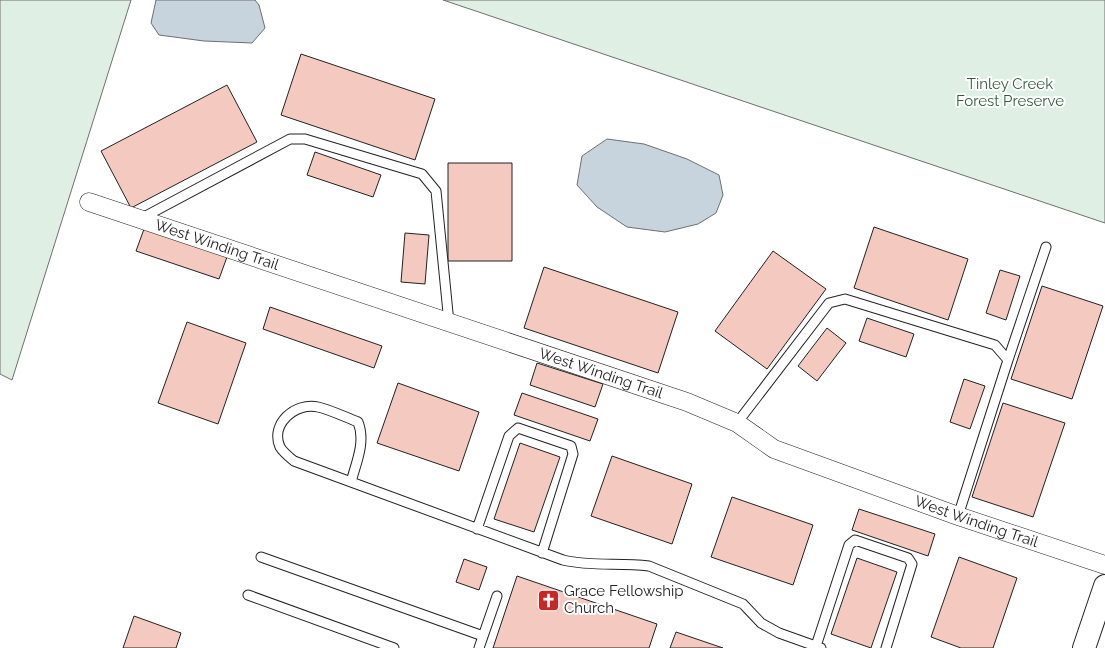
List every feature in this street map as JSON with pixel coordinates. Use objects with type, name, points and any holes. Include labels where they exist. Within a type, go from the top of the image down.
[{"type":"street","name":"West Winding Trail","points":[[89,202],[687,402],[737,423],[774,449],[958,516],[1105,565]]},
{"type":"street","points":[[1084,648],[1105,586]]},
{"type":"lane","points":[[140,219],[290,139],[305,139],[422,174],[436,191],[449,323]]},
{"type":"lane","points":[[958,516],[1046,247]]},
{"type":"lane","points":[[737,423],[829,303],[845,299],[995,345],[1008,360]]},
{"type":"lane","points":[[351,482],[361,446],[362,431],[358,422],[316,407],[300,408],[281,421],[277,434],[281,447],[294,461],[542,553],[579,564],[612,566],[633,564],[648,566],[743,604],[761,623],[779,633],[819,647],[849,545],[855,540],[908,558],[912,564],[886,648]]},
{"type":"lane","points":[[477,529],[509,436],[518,428],[571,446],[573,454],[542,553]]},
{"type":"lane","points":[[261,557],[483,636]]},
{"type":"lane","points":[[248,595],[394,648]]},
{"type":"lane","points":[[479,648],[497,596]]},
{"type":"green space","points":[[0,0],[131,0],[12,380],[0,374]]},
{"type":"green space","name":"Tinley Creek Forest Preserve","points":[[443,0],[1105,0],[1105,223]]},
{"type":"shaded area","points":[[156,0],[255,0],[259,5],[265,28],[252,43],[204,41],[159,35],[151,23]]},
{"type":"shaded area","points":[[607,139],[644,144],[687,159],[719,175],[723,195],[716,213],[698,224],[665,232],[627,227],[597,207],[577,185],[582,156]]},
{"type":"building","points":[[301,54],[435,99],[415,160],[281,115]]},
{"type":"building","points":[[227,85],[257,142],[131,208],[101,151]]},
{"type":"building","points":[[315,152],[381,175],[373,197],[307,175]]},
{"type":"building","points":[[448,163],[512,163],[512,261],[448,261]]},
{"type":"building","points":[[874,227],[968,259],[948,320],[854,288]]},
{"type":"building","points":[[144,229],[227,257],[219,279],[136,251]]},
{"type":"building","points":[[405,233],[429,235],[425,284],[401,282]]},
{"type":"building","points":[[773,251],[826,289],[767,369],[715,331]]},
{"type":"building","points":[[544,267],[678,312],[658,373],[524,328]]},
{"type":"building","points":[[1000,270],[1020,276],[1006,320],[986,313]]},
{"type":"building","points":[[1042,286],[1103,306],[1072,399],[1011,379]]},
{"type":"building","points":[[270,307],[382,346],[374,368],[263,329]]},
{"type":"building","points":[[867,318],[914,334],[906,357],[859,341]]},
{"type":"building","points":[[187,322],[246,343],[218,424],[158,403]]},
{"type":"building","points":[[827,328],[846,343],[817,381],[798,366]]},
{"type":"building","points":[[537,363],[603,384],[595,407],[530,385]]},
{"type":"building","points":[[964,379],[985,386],[970,429],[950,422]]},
{"type":"building","points":[[398,383],[479,412],[459,471],[377,443]]},
{"type":"building","points":[[522,393],[598,419],[590,441],[514,415]]},
{"type":"building","points":[[1003,403],[1065,423],[1033,517],[972,497]]},
{"type":"building","points":[[520,443],[560,457],[534,532],[494,519]]},
{"type":"building","points":[[612,456],[692,484],[672,544],[591,516]]},
{"type":"building","points":[[732,497],[813,525],[793,585],[711,557]]},
{"type":"building","points":[[859,509],[935,534],[928,556],[852,530]]},
{"type":"building","points":[[959,557],[1017,578],[993,648],[961,648],[931,637]]},
{"type":"building","points":[[857,558],[897,572],[871,648],[831,634]]},
{"type":"building","points":[[464,559],[487,567],[479,590],[456,582]]},
{"type":"building","name":"Grace Fellowship Church","points":[[517,576],[657,624],[649,648],[493,648]]},
{"type":"building","points":[[134,616],[181,633],[176,648],[123,648]]},
{"type":"building","name":"Grace Fellowship Church","points":[[676,632],[723,648],[670,648]]},
{"type":"place","name":"Grace Fellowship Church","points":[[548,600]]}]
